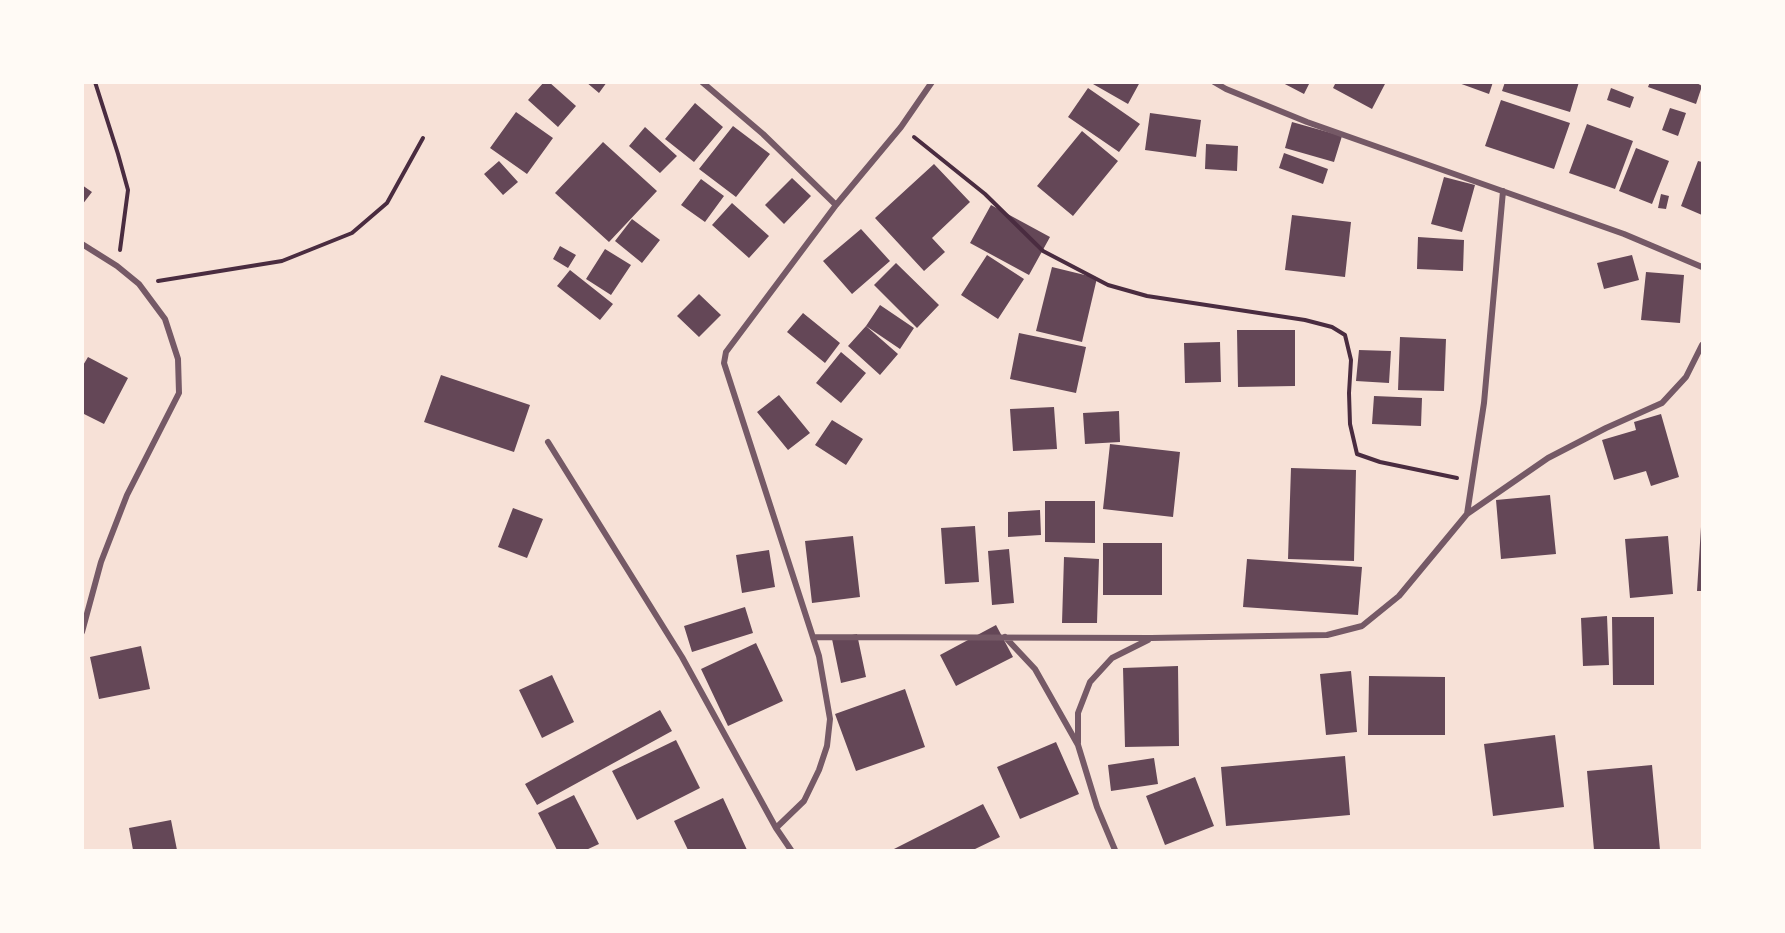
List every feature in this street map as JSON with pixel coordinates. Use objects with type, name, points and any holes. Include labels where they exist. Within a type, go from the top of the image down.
[{"type":"street","points":[[702,82],[764,134],[836,205]]},
{"type":"street","points":[[776,828],[804,801],[819,770],[827,746],[830,719],[819,656],[724,363],[726,352],[836,205],[901,127],[932,82]]},
{"type":"street","points":[[1214,82],[1307,122],[1624,234],[1702,267]]},
{"type":"street","points":[[1467,514],[1484,403],[1503,191]]},
{"type":"street","points":[[82,244],[117,266],[139,284],[165,319],[178,358],[179,393],[127,495],[101,562],[82,632]]},
{"type":"street","points":[[813,637],[1151,638],[1327,635],[1362,626],[1399,596],[1467,514],[1548,458],[1606,428],[1662,403],[1686,377],[1702,345]]},
{"type":"street","points":[[548,442],[682,657],[776,828],[791,850]]},
{"type":"street","points":[[1005,637],[1035,669],[1078,745],[1097,807],[1115,850]]},
{"type":"street","points":[[1078,745],[1078,713],[1090,682],[1112,658],[1151,638]]},
{"type":"path","points":[[94,82],[128,190],[117,266]]},
{"type":"path","points":[[901,127],[985,194],[1043,251],[1108,285],[1147,296],[1305,320],[1332,327],[1344,335],[1351,360],[1350,424],[1357,454],[1380,462],[1472,482]]},
{"type":"path","points":[[139,284],[282,261],[352,233],[387,203],[423,138]]},
{"type":"building","points":[[544,82],[549,82],[576,106],[558,127],[528,100]]},
{"type":"building","points":[[586,82],[607,82],[599,93]]},
{"type":"building","points":[[1093,82],[1140,82],[1128,104]]},
{"type":"building","points":[[1281,82],[1310,82],[1304,94]]},
{"type":"building","points":[[1336,82],[1386,82],[1372,109],[1333,88]]},
{"type":"building","points":[[1456,82],[1493,82],[1489,94]]},
{"type":"building","points":[[1505,82],[1579,82],[1570,112],[1502,91]]},
{"type":"building","points":[[1650,82],[1695,82],[1702,86],[1696,104],[1648,87]]},
{"type":"building","points":[[1088,88],[1140,124],[1119,152],[1068,117]]},
{"type":"building","points":[[1611,88],[1634,97],[1630,108],[1607,100]]},
{"type":"building","points":[[1501,100],[1570,123],[1554,169],[1485,146]]},
{"type":"building","points":[[695,103],[723,127],[694,162],[665,139]]},
{"type":"building","points":[[1670,108],[1686,113],[1678,136],[1662,130]]},
{"type":"building","points":[[516,112],[553,138],[527,174],[490,148]]},
{"type":"building","points":[[1150,113],[1201,120],[1196,157],[1145,150]]},
{"type":"building","points":[[1292,122],[1342,136],[1334,162],[1285,148]]},
{"type":"building","points":[[1587,124],[1633,141],[1615,189],[1569,173]]},
{"type":"building","points":[[733,126],[770,154],[736,197],[699,169]]},
{"type":"building","points":[[645,127],[677,156],[660,173],[629,146]]},
{"type":"building","points":[[1082,131],[1118,161],[1073,216],[1037,186]]},
{"type":"building","points":[[603,142],[657,191],[609,242],[555,193]]},
{"type":"building","points":[[1206,144],[1238,146],[1237,171],[1205,169]]},
{"type":"building","points":[[1636,148],[1669,161],[1652,204],[1619,191]]},
{"type":"building","points":[[1284,153],[1328,169],[1323,184],[1279,168]]},
{"type":"building","points":[[499,161],[518,182],[503,195],[484,174]]},
{"type":"building","points":[[1698,161],[1702,162],[1702,215],[1681,206]]},
{"type":"building","points":[[934,164],[970,202],[932,238],[945,252],[924,271],[875,218]]},
{"type":"building","points":[[1444,177],[1475,185],[1462,232],[1431,224]]},
{"type":"building","points":[[792,178],[811,196],[784,224],[765,205]]},
{"type":"building","points":[[701,179],[724,196],[705,222],[681,205]]},
{"type":"building","points":[[82,185],[92,192],[82,205]]},
{"type":"building","points":[[1661,194],[1669,196],[1666,209],[1658,208]]},
{"type":"building","points":[[732,203],[769,236],[749,258],[712,225]]},
{"type":"building","points":[[991,205],[1050,237],[1029,275],[970,243]]},
{"type":"building","points":[[1292,215],[1351,222],[1345,277],[1285,270]]},
{"type":"building","points":[[632,219],[660,240],[642,263],[615,241]]},
{"type":"building","points":[[861,229],[890,261],[852,294],[823,261]]},
{"type":"building","points":[[1418,237],[1464,240],[1463,271],[1417,269]]},
{"type":"building","points":[[560,246],[576,255],[568,268],[553,259]]},
{"type":"building","points":[[605,249],[631,265],[611,295],[586,279]]},
{"type":"building","points":[[987,255],[1024,279],[998,319],[961,295]]},
{"type":"building","points":[[1632,255],[1639,280],[1604,289],[1597,263]]},
{"type":"building","points":[[896,263],[939,305],[917,328],[874,285]]},
{"type":"building","points":[[1052,267],[1097,278],[1082,342],[1036,331]]},
{"type":"building","points":[[570,270],[613,304],[600,320],[557,286]]},
{"type":"building","points":[[1646,272],[1684,275],[1680,323],[1641,320]]},
{"type":"building","points":[[699,294],[721,315],[699,337],[677,316]]},
{"type":"building","points":[[880,305],[914,328],[900,349],[866,326]]},
{"type":"building","points":[[803,313],[840,343],[825,363],[787,332]]},
{"type":"building","points":[[866,326],[898,354],[880,375],[848,346]]},
{"type":"building","points":[[1237,330],[1295,330],[1295,386],[1238,387]]},
{"type":"building","points":[[1019,333],[1086,347],[1076,393],[1010,379]]},
{"type":"building","points":[[1400,337],[1446,339],[1444,391],[1398,390]]},
{"type":"building","points":[[1220,342],[1221,382],[1185,383],[1184,343]]},
{"type":"building","points":[[1359,350],[1391,351],[1389,383],[1356,381]]},
{"type":"building","points":[[841,352],[866,373],[841,403],[816,383]]},
{"type":"building","points":[[88,357],[128,378],[104,424],[82,413],[82,367]]},
{"type":"building","points":[[441,375],[530,405],[514,452],[424,422]]},
{"type":"building","points":[[779,395],[810,433],[788,450],[757,412]]},
{"type":"building","points":[[1374,396],[1422,398],[1421,426],[1372,424]]},
{"type":"building","points":[[1054,407],[1057,449],[1013,451],[1010,409]]},
{"type":"building","points":[[1119,411],[1120,442],[1085,444],[1083,413]]},
{"type":"building","points":[[1661,414],[1679,477],[1651,486],[1646,471],[1614,480],[1602,440],[1636,430],[1634,422]]},
{"type":"building","points":[[832,420],[863,439],[846,465],[815,445]]},
{"type":"building","points":[[1110,444],[1180,452],[1173,517],[1103,509]]},
{"type":"building","points":[[1291,468],[1356,470],[1354,561],[1288,559]]},
{"type":"building","points":[[1550,495],[1556,554],[1501,559],[1496,500]]},
{"type":"building","points":[[1045,501],[1095,501],[1095,543],[1045,542]]},
{"type":"building","points":[[513,508],[543,519],[527,558],[498,547]]},
{"type":"building","points":[[1040,510],[1041,535],[1008,537],[1008,512]]},
{"type":"building","points":[[975,526],[979,582],[945,584],[941,528]]},
{"type":"building","points":[[1701,527],[1702,591],[1697,591]]},
{"type":"building","points":[[853,536],[860,597],[812,603],[805,541]]},
{"type":"building","points":[[1668,536],[1673,594],[1630,598],[1625,539]]},
{"type":"building","points":[[1103,543],[1162,543],[1162,595],[1103,595]]},
{"type":"building","points":[[1009,549],[1014,603],[992,605],[988,551]]},
{"type":"building","points":[[769,550],[775,587],[742,593],[736,555]]},
{"type":"building","points":[[1064,557],[1099,559],[1097,623],[1062,623]]},
{"type":"building","points":[[1247,559],[1362,567],[1358,615],[1243,607]]},
{"type":"building","points":[[745,607],[753,633],[692,652],[684,626]]},
{"type":"building","points":[[1607,616],[1609,665],[1583,666],[1581,618]]},
{"type":"building","points":[[1612,617],[1654,617],[1654,685],[1613,685]]},
{"type":"building","points":[[996,625],[1013,657],[956,686],[940,655]]},
{"type":"building","points":[[857,634],[866,677],[841,683],[832,639]]},
{"type":"building","points":[[756,643],[783,701],[728,726],[701,669]]},
{"type":"building","points":[[141,646],[150,689],[99,699],[90,657]]},
{"type":"building","points":[[1178,666],[1179,746],[1125,747],[1123,668]]},
{"type":"building","points":[[1351,671],[1357,732],[1326,735],[1320,674]]},
{"type":"building","points":[[552,675],[574,722],[542,738],[519,690]]},
{"type":"building","points":[[1369,676],[1445,677],[1445,735],[1368,735]]},
{"type":"building","points":[[905,689],[925,747],[856,771],[835,714]]},
{"type":"building","points":[[660,710],[672,731],[537,805],[525,784]]},
{"type":"building","points":[[1555,735],[1564,807],[1493,816],[1484,744]]},
{"type":"building","points":[[676,740],[700,788],[637,820],[612,771]]},
{"type":"building","points":[[1056,742],[1079,794],[1020,819],[997,767]]},
{"type":"building","points":[[1345,756],[1350,815],[1226,826],[1221,767]]},
{"type":"building","points":[[1154,758],[1158,784],[1111,791],[1108,765]]},
{"type":"building","points":[[1652,765],[1660,850],[1594,850],[1587,771]]},
{"type":"building","points":[[1195,777],[1214,826],[1165,845],[1146,796]]},
{"type":"building","points":[[574,795],[599,844],[586,850],[557,850],[538,813]]},
{"type":"building","points":[[723,798],[747,850],[688,850],[674,821]]},
{"type":"building","points":[[983,804],[1000,837],[973,850],[892,850]]},
{"type":"building","points":[[171,820],[177,850],[133,850],[129,828]]}]
